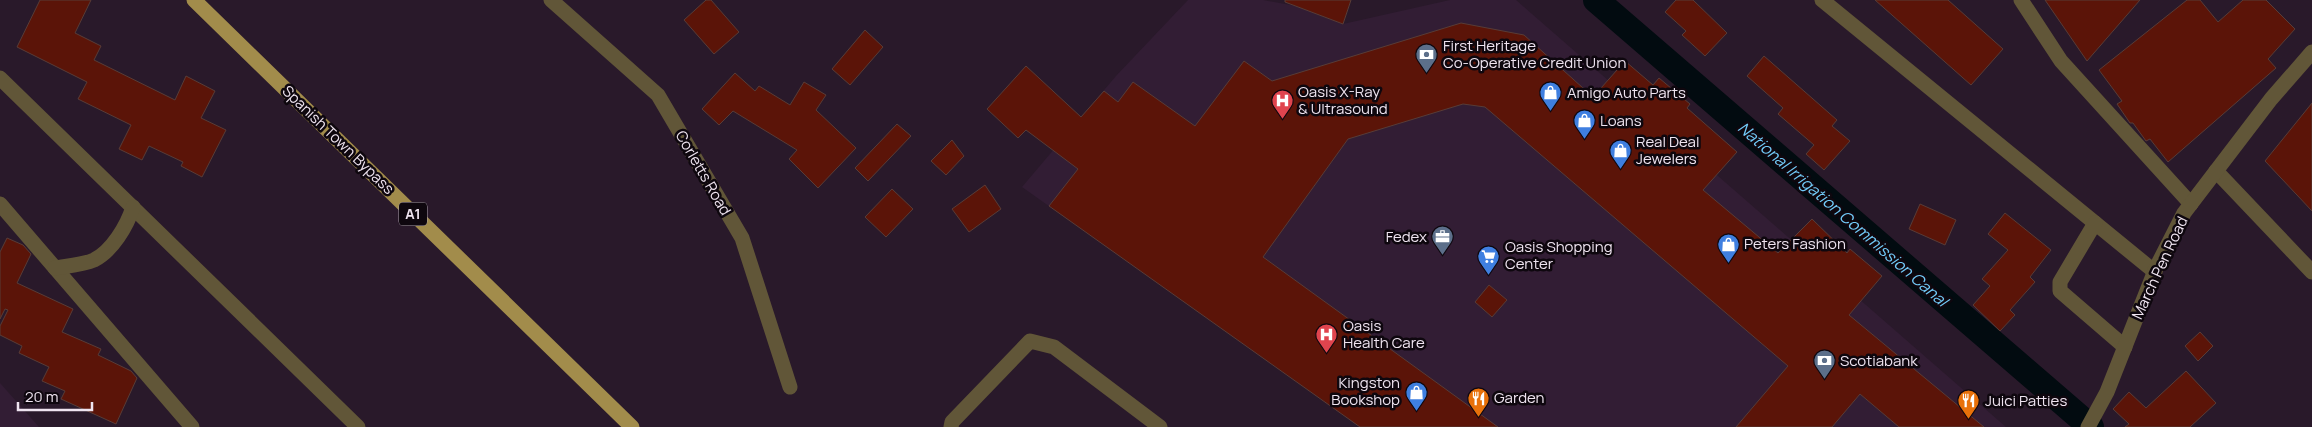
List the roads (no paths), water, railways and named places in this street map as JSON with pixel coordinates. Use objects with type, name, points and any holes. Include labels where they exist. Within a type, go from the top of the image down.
[{"type":"main road","name":"Spanish Town Bypass","points":[[194,0],[632,427]]},
{"type":"street","name":"Corletts Road","points":[[551,0],[658,96],[742,238],[790,387]]},
{"type":"street","points":[[1822,0],[2155,272]]},
{"type":"street","points":[[2021,0],[2061,61],[2191,204]]},
{"type":"street","name":"March Pen Road","points":[[2088,427],[2107,392],[2155,272],[2184,213],[2272,99],[2312,52]]},
{"type":"street","points":[[0,78],[358,427]]},
{"type":"street","points":[[2216,171],[2312,272]]},
{"type":"street","points":[[0,204],[192,427]]},
{"type":"street","points":[[55,268],[94,260],[112,244],[128,221],[133,207]]},
{"type":"street","points":[[2095,223],[2060,282],[2060,291],[2125,347]]},
{"type":"street","points":[[951,427],[952,422],[1030,341],[1054,347],[1160,427]]},
{"type":"waterway","name":"National Irrigation Commission Canal","points":[[1596,0],[2091,427]]},
{"type":"place","name":"First Heritage Co-Operative Credit Union","points":[[1427,74]]},
{"type":"place","name":"Amigo Auto Parts","points":[[1551,112]]},
{"type":"place","name":"Oasis X-Ray & Ultrasound","points":[[1282,120]]},
{"type":"place","name":"Loans","points":[[1584,140]]},
{"type":"place","name":"Real Deal Jewelers","points":[[1620,170]]},
{"type":"place","name":"Fedex","points":[[1443,256]]},
{"type":"place","name":"Peters Fashion","points":[[1728,263]]},
{"type":"place","name":"Oasis Shopping Center","points":[[1489,275]]},
{"type":"place","name":"Oasis Health Care","points":[[1327,354]]},
{"type":"place","name":"Scotiabank","points":[[1824,380]]},
{"type":"place","name":"Kingston Bookshop","points":[[1416,411]]},
{"type":"place","name":"Garden","points":[[1478,417]]},
{"type":"place","name":"Juici Patties","points":[[1969,420]]}]
